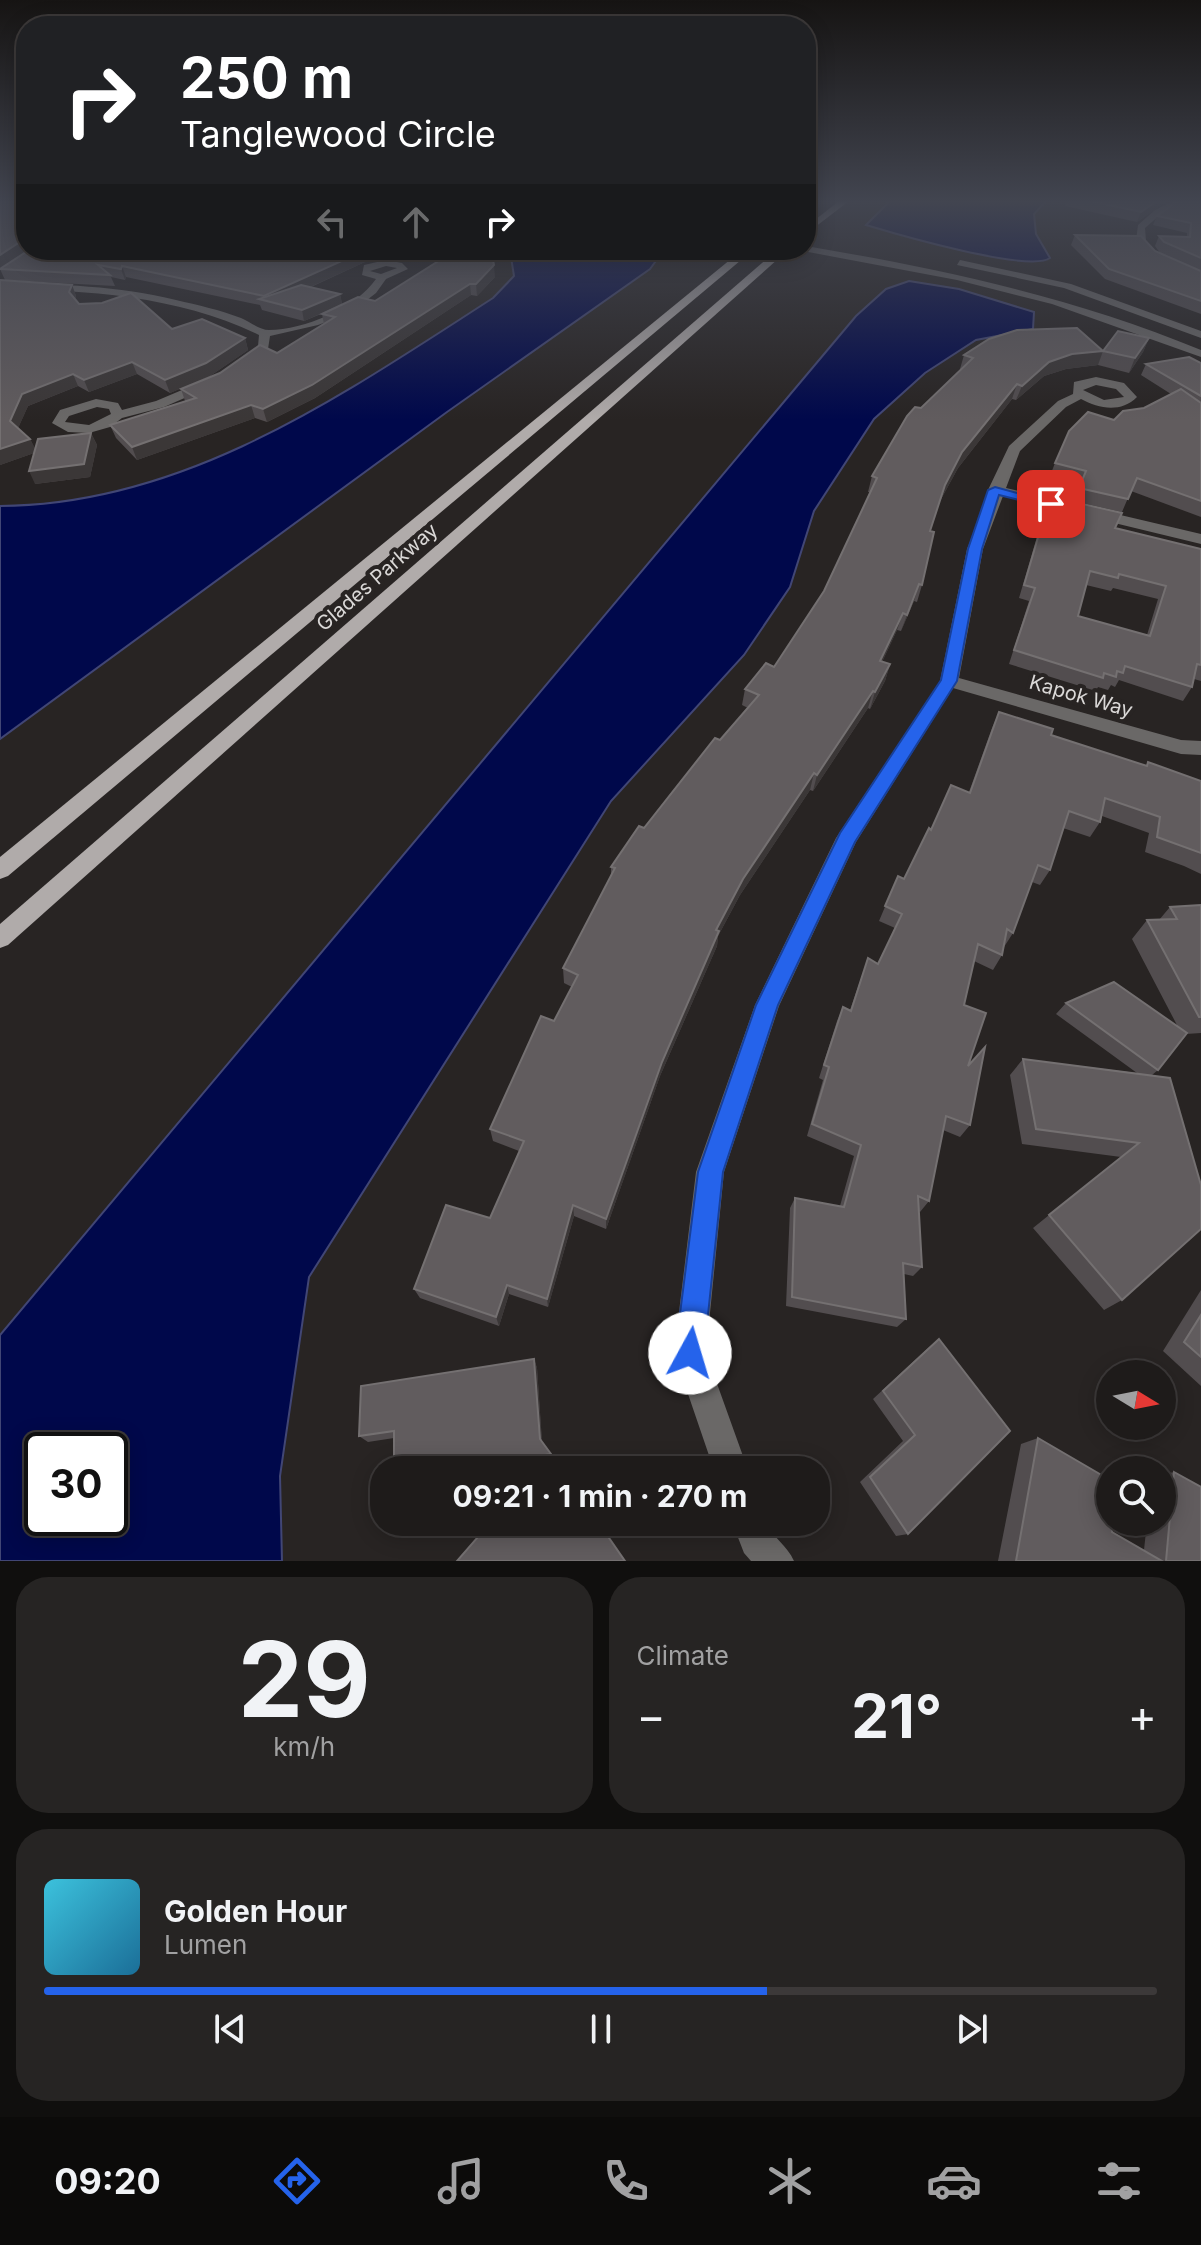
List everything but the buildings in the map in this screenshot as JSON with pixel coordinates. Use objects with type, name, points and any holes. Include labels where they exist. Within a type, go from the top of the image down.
[{"type":"main road","name":"Glades Parkway","points":[[0,870],[719,274]]},
{"type":"main road","name":"Glades Parkway","points":[[0,938],[756,274]]},
{"type":"street","points":[[939,274],[1014,288],[1091,309],[1201,354]]},
{"type":"street","points":[[1016,274],[1110,300],[1201,335]]},
{"type":"street","points":[[1014,288],[1031,282],[1027,276]]},
{"type":"street","points":[[0,286],[85,296],[140,298],[221,314],[265,334],[301,326],[359,303],[375,290],[382,277]]},
{"type":"street","points":[[120,306],[140,298]]},
{"type":"street","points":[[1091,309],[1110,300]]},
{"type":"street","points":[[238,367],[264,347],[265,334]]},
{"type":"street","points":[[118,415],[160,404],[225,374]]},
{"type":"street","points":[[726,1456],[690,1353],[710,1172],[767,1005],[847,838],[949,681],[975,549],[995,490],[1014,449],[1062,404],[1080,395]]},
{"type":"street","points":[[995,490],[1201,539]]},
{"type":"street","name":"Kapok Way","points":[[949,681],[1181,747],[1201,748]]},
{"type":"street","points":[[754,1536],[776,1561]]},
{"type":"shaded area","points":[[643,274],[447,412],[0,739],[0,506],[68,501],[134,487],[198,465],[260,438],[320,406],[493,298],[514,276]]},
{"type":"shaded area","points":[[909,281],[959,289],[1034,312],[1033,329],[976,340],[925,373],[874,419],[814,511],[790,587],[744,655],[611,801],[309,1277],[280,1476],[282,1561],[0,1561],[0,1335],[856,316],[886,289]]},
{"type":"route","points":[[690,1353],[710,1172],[767,1005],[847,838],[949,681],[975,549],[995,490],[1051,504]]}]
